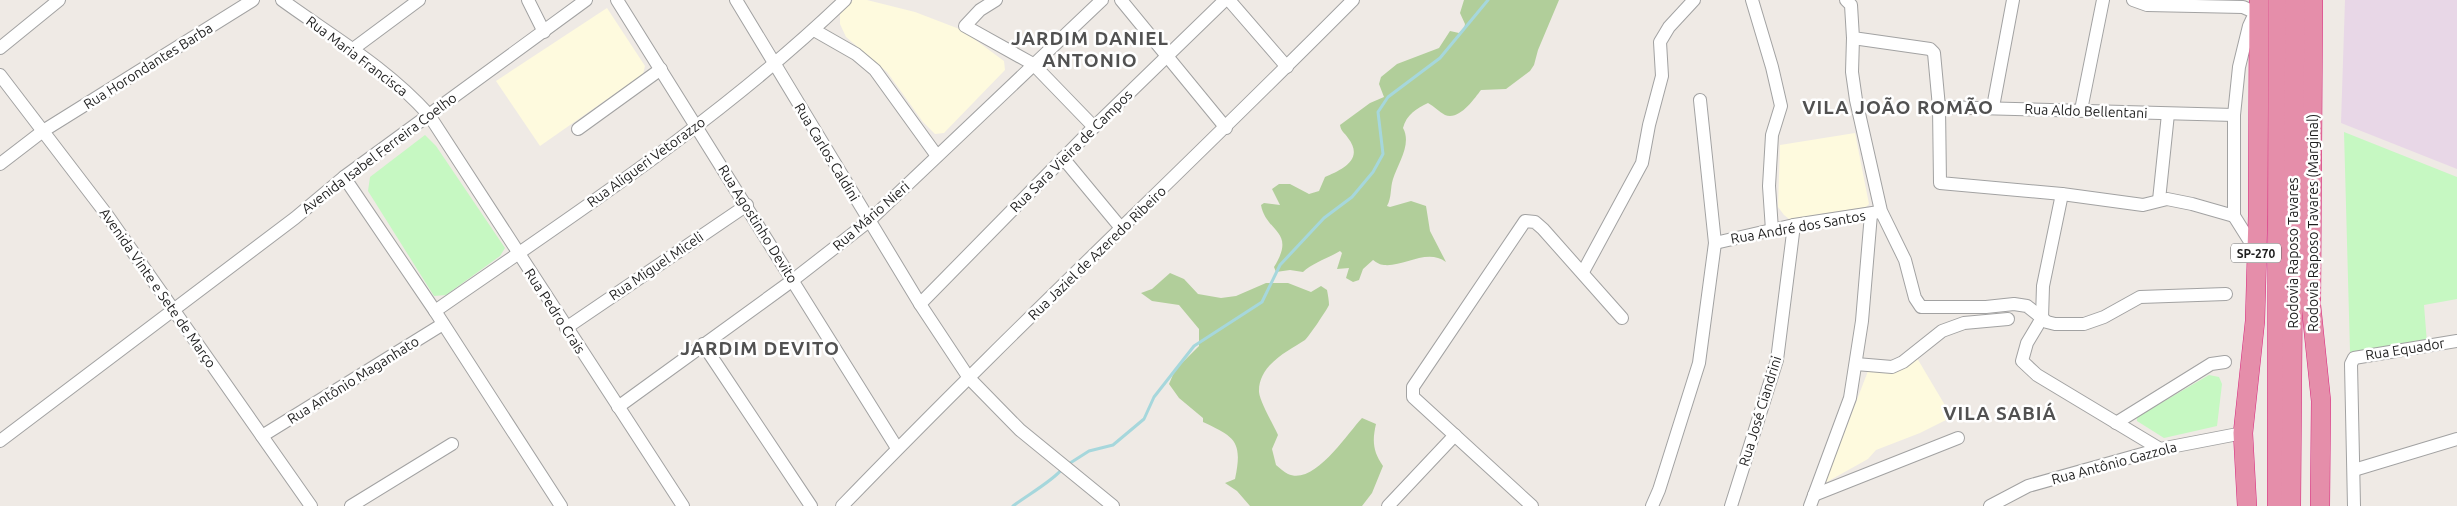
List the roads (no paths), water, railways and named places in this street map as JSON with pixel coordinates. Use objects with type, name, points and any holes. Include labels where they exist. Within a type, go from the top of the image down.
[{"type":"highway","name":"Rodovia Raposo Tavares","points":[[2277,506],[2278,0]]},
{"type":"highway","name":"Rodovia Raposo Tavares","points":[[2291,506],[2295,0]]},
{"type":"highway","name":"Rodovia Raposo Tavares (Marginal)","points":[[2313,0],[2311,306],[2321,402],[2320,506]]},
{"type":"highway","name":"SP-270","points":[[2247,506],[2243,433],[2255,321],[2256,251],[2253,7]]},
{"type":"street","points":[[0,48],[59,0]]},
{"type":"street","name":"Rua Horondantes Barba","points":[[0,164],[43,131],[253,0]]},
{"type":"street","name":"Rua Maria Francisca","points":[[282,0],[353,49],[403,88],[429,115]]},
{"type":"street","points":[[353,49],[419,0]]},
{"type":"street","points":[[528,0],[544,32]]},
{"type":"street","name":"Avenida Isabel Ferreira Coelho","points":[[0,441],[294,218],[344,177],[586,0]]},
{"type":"street","name":"Rua Agostinho Devito","points":[[617,0],[747,205],[897,448]]},
{"type":"street","name":"Rua Carlos Caldini","points":[[736,0],[920,304],[970,378],[1020,430],[1113,506]]},
{"type":"street","name":"Rua Aligueri Vetorazzo","points":[[435,311],[697,126],[814,30],[846,0]]},
{"type":"street","points":[[996,0],[980,10],[965,26],[1033,64],[1094,127]]},
{"type":"street","name":"Rua Mário Nieri","points":[[618,407],[793,280],[869,221],[1102,0]]},
{"type":"street","points":[[1121,0],[1226,128]]},
{"type":"street","name":"Rua Sara Vieira de Campos","points":[[920,304],[1094,127],[1225,0]]},
{"type":"street","points":[[1230,0],[1286,67]]},
{"type":"street","name":"Rua Jaziel de Azeredo Ribeiro","points":[[842,506],[897,448],[1121,228],[1226,128],[1353,0]]},
{"type":"street","points":[[1583,272],[1642,163],[1649,125],[1662,76],[1660,42],[1669,27],[1694,0]]},
{"type":"street","points":[[1752,0],[1772,67],[1781,106],[1772,135],[1769,186],[1772,230]]},
{"type":"street","points":[[1812,501],[1850,398],[1876,213],[1852,72],[1853,38],[1851,6],[1846,0]]},
{"type":"street","points":[[1993,107],[2014,0]]},
{"type":"street","points":[[2081,110],[2103,0]]},
{"type":"street","points":[[2133,0],[2147,5],[2253,7],[2239,67],[2234,114],[2234,216],[2256,251]]},
{"type":"street","points":[[814,30],[856,54],[875,70],[937,156]]},
{"type":"street","points":[[1853,38],[1930,49],[1934,53],[1939,107],[1940,184],[2062,194],[2143,205],[2159,200],[2192,204],[2234,216]]},
{"type":"street","points":[[578,129],[661,69]]},
{"type":"street","name":"Avenida Vinte e Sete de Março","points":[[0,75],[173,308],[311,506]]},
{"type":"street","points":[[1652,506],[1659,490],[1699,363],[1715,243],[1700,100]]},
{"type":"street","name":"Rua Aldo Bellentani","points":[[1939,107],[1993,107],[2168,114],[2234,114]]},
{"type":"street","points":[[2159,200],[2168,114]]},
{"type":"street","name":"Rua Pedro Crais","points":[[429,115],[517,254],[683,506]]},
{"type":"street","points":[[1064,158],[1121,228]]},
{"type":"street","points":[[344,177],[435,311],[561,506]]},
{"type":"street","points":[[2062,194],[2043,286],[2042,318],[2021,357],[2023,364],[2160,449]]},
{"type":"street","name":"Rua Miguel Miceli","points":[[566,328],[747,205]]},
{"type":"street","points":[[1876,213],[1906,260],[1915,298],[1921,307],[1986,307],[2014,304],[2027,306],[2042,318],[2055,324],[2084,324],[2104,317],[2140,297],[2226,294]]},
{"type":"street","name":"Rua André dos Santos","points":[[1715,243],[1794,225],[1876,213]]},
{"type":"street","points":[[1532,506],[1413,397],[1414,387],[1525,221],[1535,222],[1544,229],[1622,318]]},
{"type":"street","name":"Rua José Ciandrini","points":[[1731,506],[1777,360],[1794,225]]},
{"type":"street","points":[[1856,364],[1892,367],[1903,362],[1942,331],[1964,323],[2008,319]]},
{"type":"street","name":"Rua Antônio Maganhato","points":[[262,436],[443,324]]},
{"type":"street","name":"Rua Equador","points":[[2354,470],[2351,364],[2354,358],[2457,342]]},
{"type":"street","points":[[703,344],[810,506]]},
{"type":"street","points":[[2116,423],[2211,364],[2225,362]]},
{"type":"street","name":"Rua Antônio Gazzola","points":[[1990,506],[2028,486],[2160,449],[2243,433]]},
{"type":"street","points":[[1388,506],[1455,435]]},
{"type":"street","points":[[1812,501],[1958,438]]},
{"type":"street","points":[[2354,506],[2354,470],[2457,439]]},
{"type":"street","points":[[351,506],[452,444]]},
{"type":"waterway","points":[[1067,465],[1089,451],[1113,445],[1144,419],[1154,397],[1194,346],[1262,302],[1280,265],[1324,218],[1352,197],[1373,172],[1383,154],[1378,112],[1388,97],[1440,58],[1488,0]]},
{"type":"waterway","points":[[1013,506],[1046,483],[1062,469]]},
{"type":"district","name":"JARDIM DANIEL ANTONIO","points":[[1090,49]]},
{"type":"district","name":"VILA JOÃO ROMÃO","points":[[1898,107]]},
{"type":"district","name":"JARDIM DEVITO","points":[[760,348]]},
{"type":"district","name":"VILA SABIÁ","points":[[2000,413]]}]
